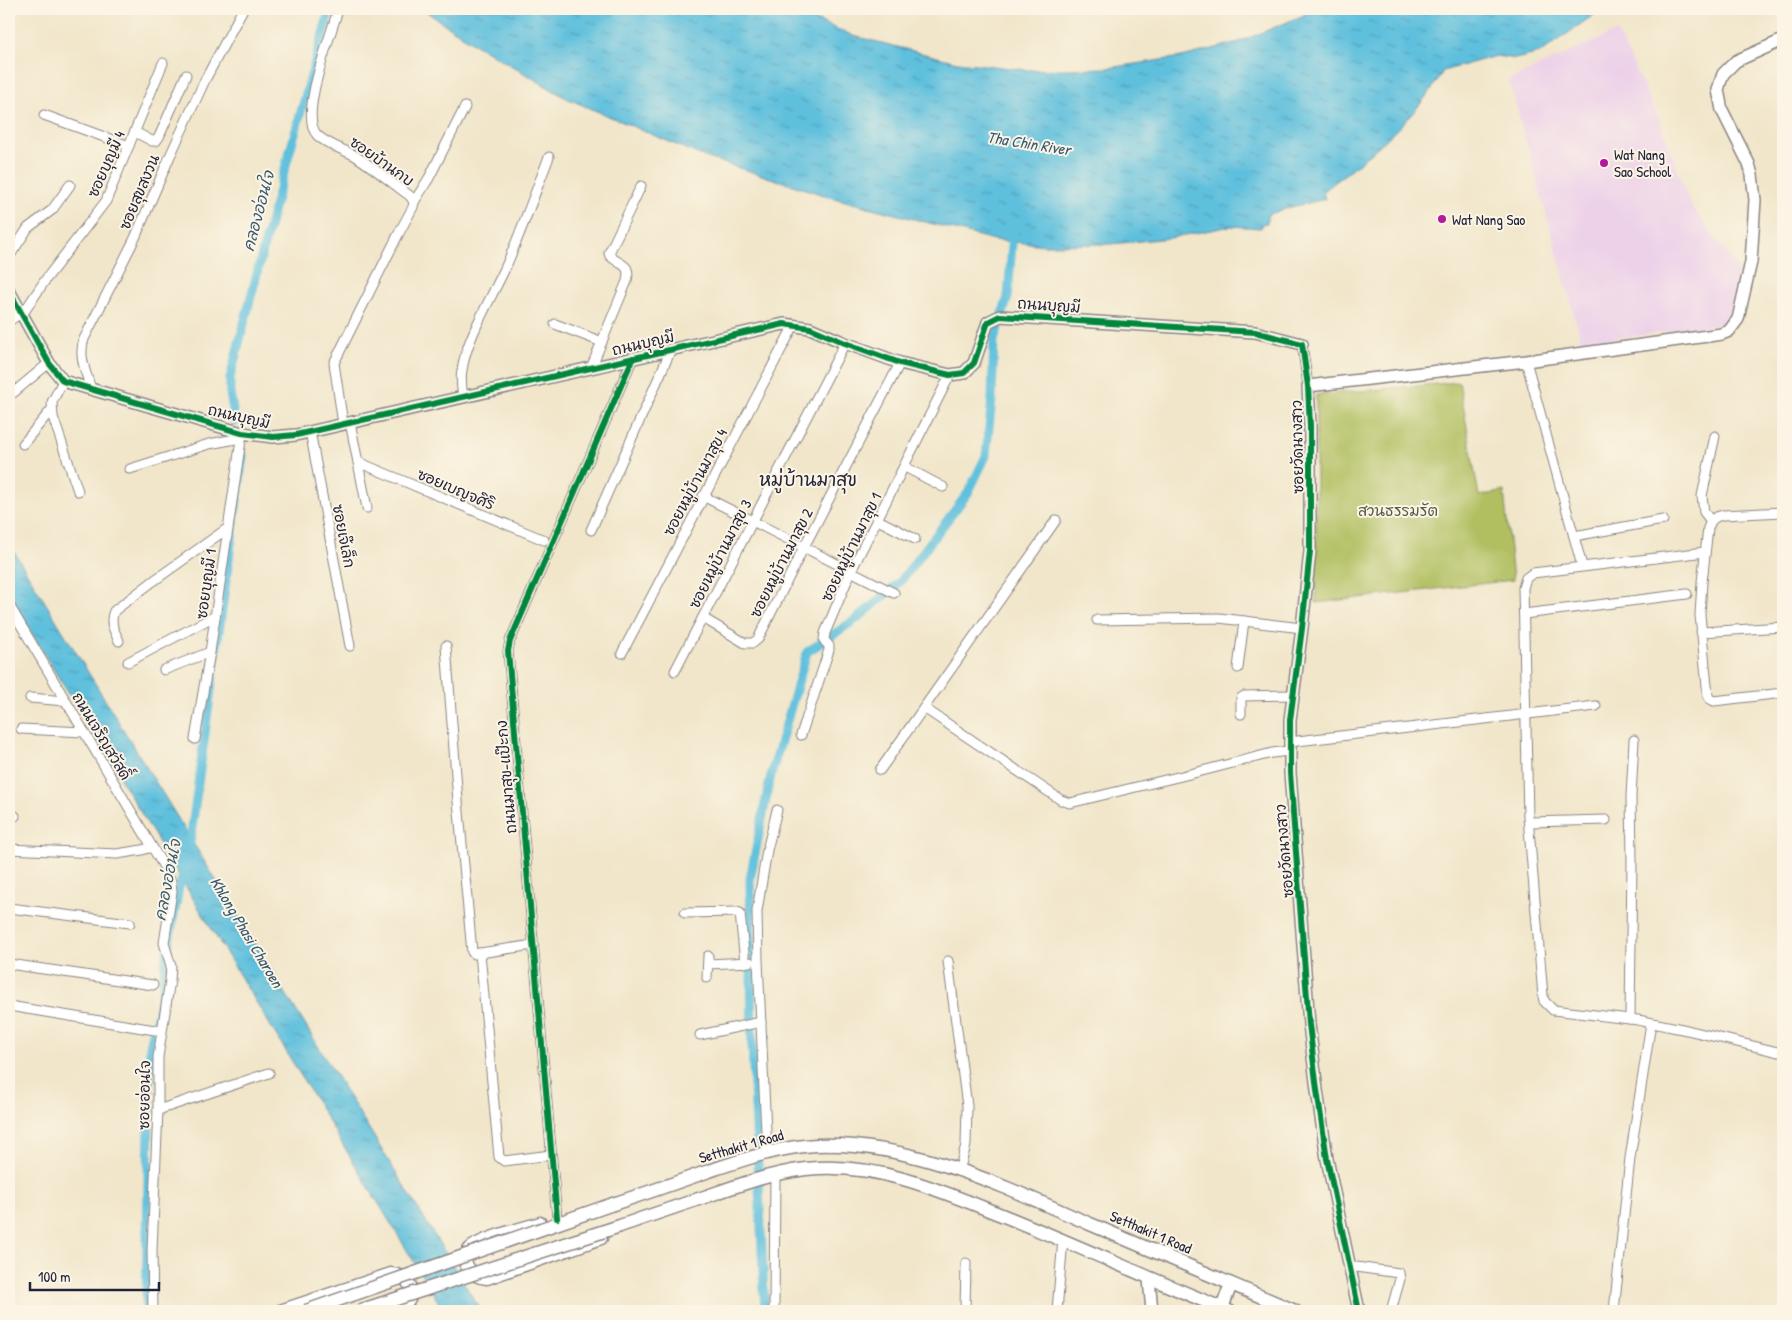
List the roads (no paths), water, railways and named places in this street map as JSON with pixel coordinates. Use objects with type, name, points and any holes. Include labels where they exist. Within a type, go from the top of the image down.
[{"type":"main road","name":"Setthakit 1 Road","points":[[306,1311],[746,1158],[815,1145],[854,1146],[884,1150],[925,1160],[992,1182],[1295,1311]]},
{"type":"main road","points":[[746,1158],[474,1244],[466,1255],[468,1268],[479,1278],[487,1278],[628,1229],[753,1180]]},
{"type":"main road","points":[[359,1311],[620,1226],[753,1180],[775,1174],[818,1168],[855,1168],[881,1172],[931,1187],[1063,1239],[1149,1279],[1225,1310],[1232,1284]]},
{"type":"main road","points":[[280,1311],[391,1274],[398,1274],[408,1281],[411,1286],[410,1296],[403,1306],[386,1311]]},
{"type":"street","name":"ซอยสุขสงวน","points":[[91,389],[81,355],[84,339],[135,238],[205,80],[244,9]]},
{"type":"street","name":"ซอยบ้านกบ","points":[[338,9],[311,99],[312,127],[318,136],[355,156],[410,196],[414,202],[413,208],[334,363],[346,423]]},
{"type":"street","points":[[1302,344],[1308,386],[1526,361],[1722,334],[1729,331],[1738,319],[1750,268],[1755,200],[1752,175],[1722,110],[1718,90],[1723,74],[1736,61],[1783,40]]},
{"type":"street","name":"ซอยบุญมี 4","points":[[22,314],[46,279],[106,201],[164,63]]},
{"type":"street","points":[[135,132],[152,141],[156,141],[186,75]]},
{"type":"street","points":[[414,202],[433,171],[465,107]]},
{"type":"street","points":[[44,115],[129,146]]},
{"type":"street","points":[[463,396],[462,369],[468,348],[507,264],[549,157]]},
{"type":"street","points":[[9,257],[28,228],[52,210],[70,185]]},
{"type":"street","points":[[591,368],[629,272],[627,267],[610,256],[609,253],[641,186]]},
{"type":"street","points":[[9,291],[49,363],[63,381],[52,402],[53,417],[78,491]]},
{"type":"street","points":[[9,321],[22,314]]},
{"type":"street","name":"ถนนบุญมี","points":[[63,381],[242,436],[273,437],[310,431],[774,326],[794,325],[810,328],[900,363],[950,375],[964,373],[970,369],[974,363],[988,322],[1004,315],[1255,332],[1302,344]]},
{"type":"street","points":[[555,324],[602,342]]},
{"type":"street","name":"ซอยหมู่บ้านมาสุข 4","points":[[622,653],[794,325]]},
{"type":"street","name":"ซอยหมู่บ้านมาสุข 3","points":[[675,671],[845,343]]},
{"type":"street","points":[[591,530],[670,350]]},
{"type":"street","name":"ถนนมาสุข-แป๊ะกง","points":[[557,1218],[508,651],[510,641],[633,358]]},
{"type":"street","points":[[1526,361],[1582,566]]},
{"type":"street","points":[[13,393],[49,363]]},
{"type":"street","name":"ซอยหมู่บ้านมาสุข 2","points":[[703,618],[744,643],[753,643],[758,639],[900,363]]},
{"type":"street","name":"ซอยหมู่บ้านมาสุข 1","points":[[801,736],[829,650],[824,637],[851,571],[950,375]]},
{"type":"street","name":"ซอยวัดนางสาว","points":[[1308,386],[1310,426],[1310,551],[1289,746],[1309,1024],[1327,1159],[1359,1311]]},
{"type":"street","points":[[23,444],[52,409]]},
{"type":"street","points":[[346,423],[358,462],[367,508]]},
{"type":"street","name":"ซอยเจ๊เล็ก","points":[[310,431],[350,646]]},
{"type":"street","points":[[130,469],[209,444],[242,436]]},
{"type":"street","name":"ซอยบุญมี 1","points":[[195,738],[210,652],[242,436]]},
{"type":"street","points":[[1711,521],[1704,512],[1702,496],[1715,436]]},
{"type":"street","name":"ซอยเบญจศิริ","points":[[358,462],[544,540]]},
{"type":"street","points":[[905,467],[943,487]]},
{"type":"street","points":[[703,496],[894,593]]},
{"type":"street","points":[[1783,512],[1723,515],[1711,521],[1708,528],[1705,552],[1700,615],[1708,696],[1710,699],[1714,701],[1783,693]]},
{"type":"street","points":[[878,520],[915,539]]},
{"type":"street","points":[[880,770],[1056,520]]},
{"type":"street","points":[[1574,536],[1663,520]]},
{"type":"street","points":[[119,641],[111,625],[114,611],[228,528]]},
{"type":"street","points":[[1705,552],[1533,573],[1526,578],[1523,588],[1529,822],[1544,1002],[1553,1010],[1630,1019],[1687,1030],[1778,1052]]},
{"type":"street","points":[[1524,614],[1687,594]]},
{"type":"street","name":"ถนนเจริญสวัสดิ์","points":[[9,605],[152,846],[171,882]]},
{"type":"street","points":[[128,662],[215,616]]},
{"type":"street","points":[[1097,620],[1219,618],[1302,628]]},
{"type":"street","points":[[1238,668],[1244,621]]},
{"type":"street","points":[[1702,632],[1783,627]]},
{"type":"street","points":[[446,646],[472,952],[474,954],[533,945]]},
{"type":"street","points":[[164,670],[210,652]]},
{"type":"street","points":[[1241,714],[1241,698],[1244,696],[1294,696]]},
{"type":"street","points":[[30,698],[65,701]]},
{"type":"street","points":[[924,708],[1066,802],[1181,776],[1289,746],[1596,706]]},
{"type":"street","points":[[21,729],[84,732]]},
{"type":"street","points":[[1630,1019],[1631,797],[1634,740]]},
{"type":"street","points":[[767,1153],[757,911],[776,810]]},
{"type":"street","points":[[1529,822],[1606,820]]},
{"type":"street","points":[[9,849],[117,854],[142,850],[152,846]]},
{"type":"street","name":"ซอยอ่อนใจ","points":[[153,1311],[152,1250],[158,1110],[156,1030],[170,980],[164,937],[172,892],[171,882]]},
{"type":"street","points":[[9,908],[130,923]]},
{"type":"street","points":[[685,913],[740,913],[745,963]]},
{"type":"street","points":[[480,953],[499,1157],[504,1161],[551,1155]]},
{"type":"street","points":[[707,978],[708,960],[745,963],[758,961]]},
{"type":"street","points":[[948,961],[967,1106],[966,1145],[960,1171]]},
{"type":"street","points":[[9,964],[153,985]]},
{"type":"street","points":[[9,1006],[156,1030]]},
{"type":"street","points":[[700,1035],[761,1022]]},
{"type":"street","points":[[1614,1311],[1630,1158],[1651,1023]]},
{"type":"street","points":[[158,1110],[270,1073]]},
{"type":"street","points":[[774,1311],[775,1174]]},
{"type":"street","points":[[1057,1311],[1063,1239]]},
{"type":"street","points":[[965,1311],[966,1263]]},
{"type":"street","points":[[1349,1266],[1399,1273],[1400,1279],[1391,1311]]},
{"type":"street","points":[[1149,1279],[1152,1311]]},
{"type":"water","name":"Tha Chin River","points":[[422,9],[790,9],[854,36],[957,62],[1028,70],[1108,68],[1182,57],[1239,42],[1302,16],[1313,9],[1602,9],[1540,53],[1515,59],[1496,56],[1443,71],[1419,106],[1404,122],[1373,151],[1323,192],[1325,199],[1267,215],[1267,223],[1261,224],[1261,228],[1231,226],[1170,238],[1111,244],[1046,245],[994,240],[830,197],[705,157],[566,98],[470,41]]},
{"type":"water","name":"Khlong Phasi Charoen","points":[[9,544],[481,1311],[444,1311],[9,596]]},
{"type":"waterway","name":"คลองอ่อนใจ","points":[[235,422],[230,393],[230,378],[275,204],[330,9]]},
{"type":"waterway","points":[[765,1311],[752,1043],[750,879],[770,779],[807,652],[858,618],[900,582],[968,493],[986,456],[992,399],[994,340],[1008,297],[1013,231]]},
{"type":"waterway","name":"คลองอ่อนใจ","points":[[189,850],[243,456]]},
{"type":"waterway","name":"คลองอ่อนใจ","points":[[146,1311],[150,1047],[163,989],[165,965],[179,887],[185,870]]},
{"type":"place","name":"Wat Nang Sao School","points":[[1604,163]]},
{"type":"place","name":"Wat Nang Sao","points":[[1442,219]]},
{"type":"district","name":"หมู่บ้านมาสุข","points":[[808,479]]},
{"type":"park label","name":"สวนธรรมรัต","points":[[1398,510]]}]
